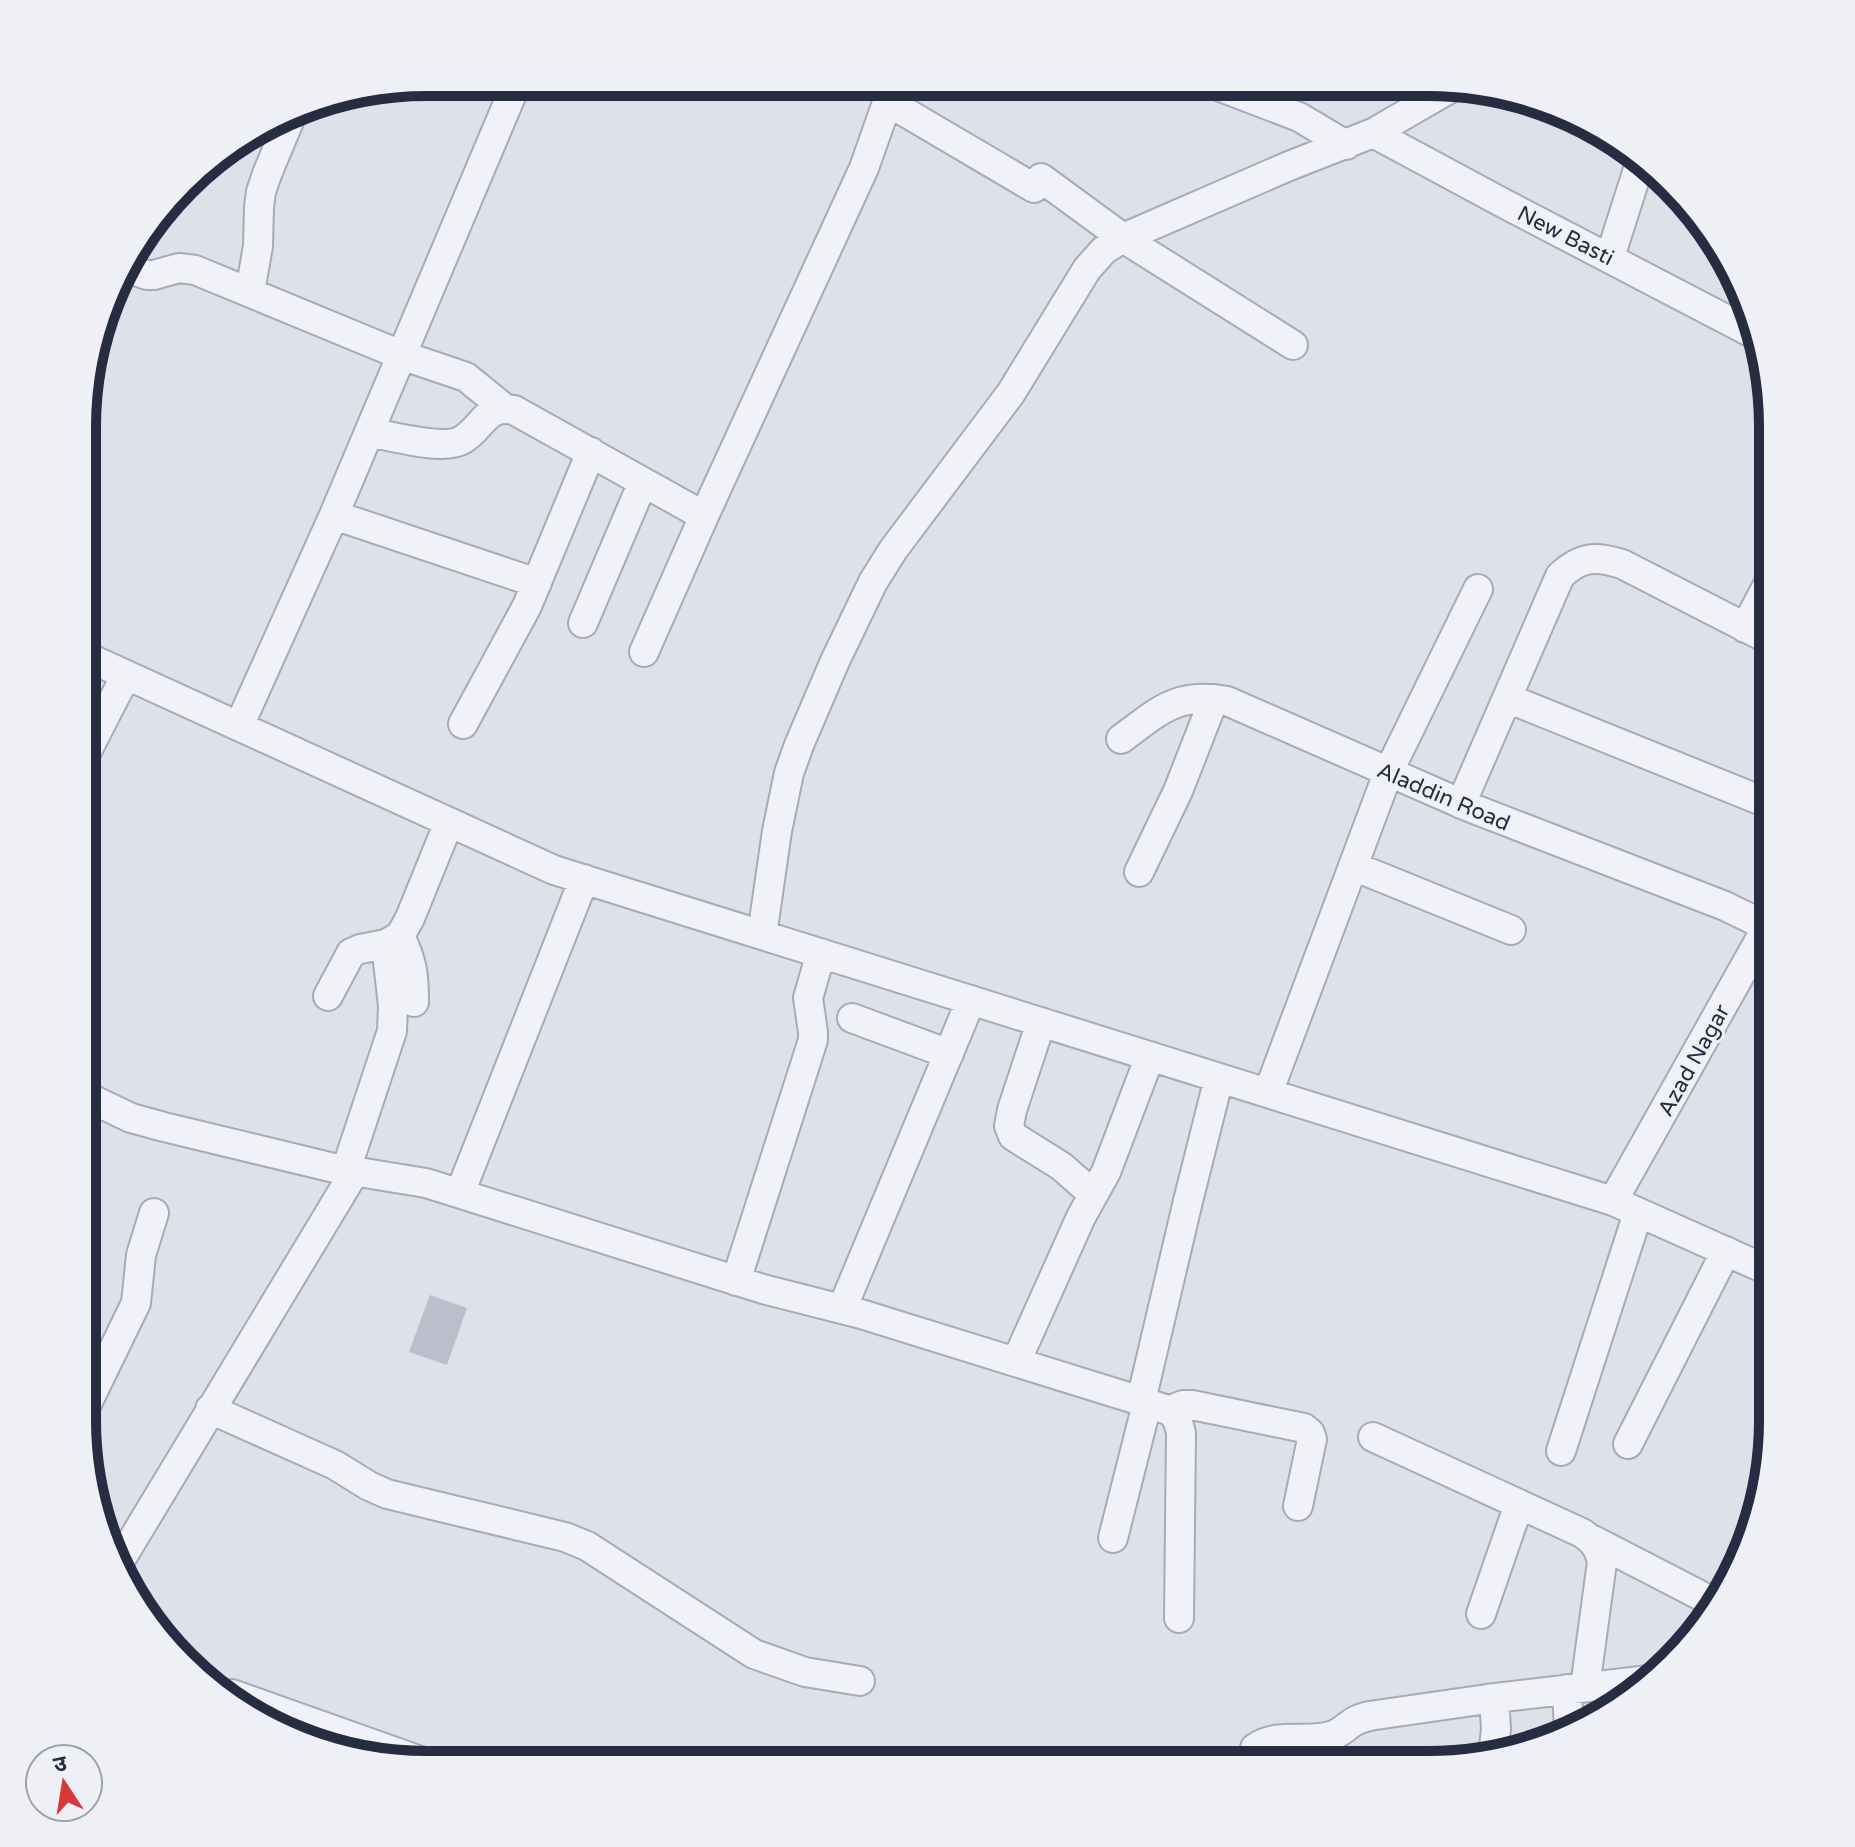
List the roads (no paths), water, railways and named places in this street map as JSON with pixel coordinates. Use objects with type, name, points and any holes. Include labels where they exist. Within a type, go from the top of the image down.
[{"type":"street","points":[[239,726],[334,515],[511,96]]},
{"type":"street","points":[[644,652],[864,168],[890,96]]},
{"type":"street","points":[[896,96],[1293,345]]},
{"type":"street","points":[[1244,96],[1299,117],[1346,145]]},
{"type":"street","points":[[762,935],[779,817],[789,773],[829,675],[873,582],[893,550],[1011,393],[1087,269],[1104,250],[1123,238],[1373,133],[1436,96]]},
{"type":"street","points":[[250,292],[258,246],[261,192],[286,127]]},
{"type":"street","name":"New Basti","points":[[1373,133],[1744,328]]},
{"type":"street","points":[[1610,257],[1638,171]]},
{"type":"street","points":[[135,271],[154,275],[179,268],[195,270],[401,355],[466,377],[504,408],[514,410],[704,516]]},
{"type":"street","points":[[369,432],[427,443],[449,443],[462,440],[490,414],[504,408]]},
{"type":"street","points":[[463,724],[527,606],[591,452]]},
{"type":"street","points":[[583,623],[643,482]]},
{"type":"street","points":[[334,515],[537,583]]},
{"type":"street","points":[[1461,804],[1560,576],[1572,565],[1587,559],[1604,559],[1622,564],[1759,635]]},
{"type":"street","points":[[1268,1093],[1388,773],[1478,589]]},
{"type":"street","points":[[1745,628],[1759,602]]},
{"type":"street","points":[[96,661],[554,870],[1626,1207],[1759,1266]]},
{"type":"street","points":[[96,734],[126,675]]},
{"type":"street","name":"Aladdin Road","points":[[1121,739],[1167,705],[1200,698],[1227,701],[1461,804],[1759,919]]},
{"type":"street","points":[[1507,698],[1759,800]]},
{"type":"street","points":[[1139,872],[1183,781],[1214,699]]},
{"type":"street","points":[[328,996],[351,953],[393,940],[410,918],[449,822]]},
{"type":"street","points":[[1353,866],[1511,930]]},
{"type":"street","points":[[460,1193],[584,879]]},
{"type":"street","points":[[393,940],[410,958],[414,1002]]},
{"type":"street","points":[[124,1554],[350,1170],[392,1031],[393,940]]},
{"type":"street","name":"Azad Nagar","points":[[1561,1451],[1626,1207],[1759,947]]},
{"type":"street","points":[[736,1281],[813,1040],[808,998],[821,953]]},
{"type":"street","points":[[842,1309],[971,1000]]},
{"type":"street","points":[[852,1018],[949,1054]]},
{"type":"street","points":[[1041,1022],[1009,1118],[1011,1130],[1018,1140],[1061,1166],[1093,1194]]},
{"type":"street","points":[[1016,1362],[1106,1172],[1150,1056]]},
{"type":"street","points":[[1113,1538],[1153,1405],[1188,1201],[1219,1078]]},
{"type":"street","points":[[96,1101],[131,1118],[164,1127],[350,1170],[426,1183],[736,1281],[842,1309],[1016,1362],[1177,1415],[1181,1433],[1179,1618]]},
{"type":"street","points":[[96,1385],[136,1303],[141,1255],[154,1213]]},
{"type":"street","points":[[1628,1444],[1726,1251]]},
{"type":"street","points":[[1153,1405],[1192,1405],[1304,1428],[1312,1439],[1298,1506]]},
{"type":"street","points":[[210,1409],[335,1465],[387,1494],[565,1537],[587,1546],[754,1654],[805,1672],[860,1681]]},
{"type":"street","points":[[1373,1437],[1582,1533],[1707,1599]]},
{"type":"street","points":[[1481,1614],[1519,1504]]},
{"type":"street","points":[[1571,1718],[1602,1562],[1593,1540]]},
{"type":"street","points":[[1254,1751],[1265,1742],[1278,1739],[1335,1735],[1352,1722],[1369,1716],[1631,1682]]},
{"type":"street","points":[[1494,1698],[1494,1745]]},
{"type":"street","points":[[252,1701],[384,1748]]}]
